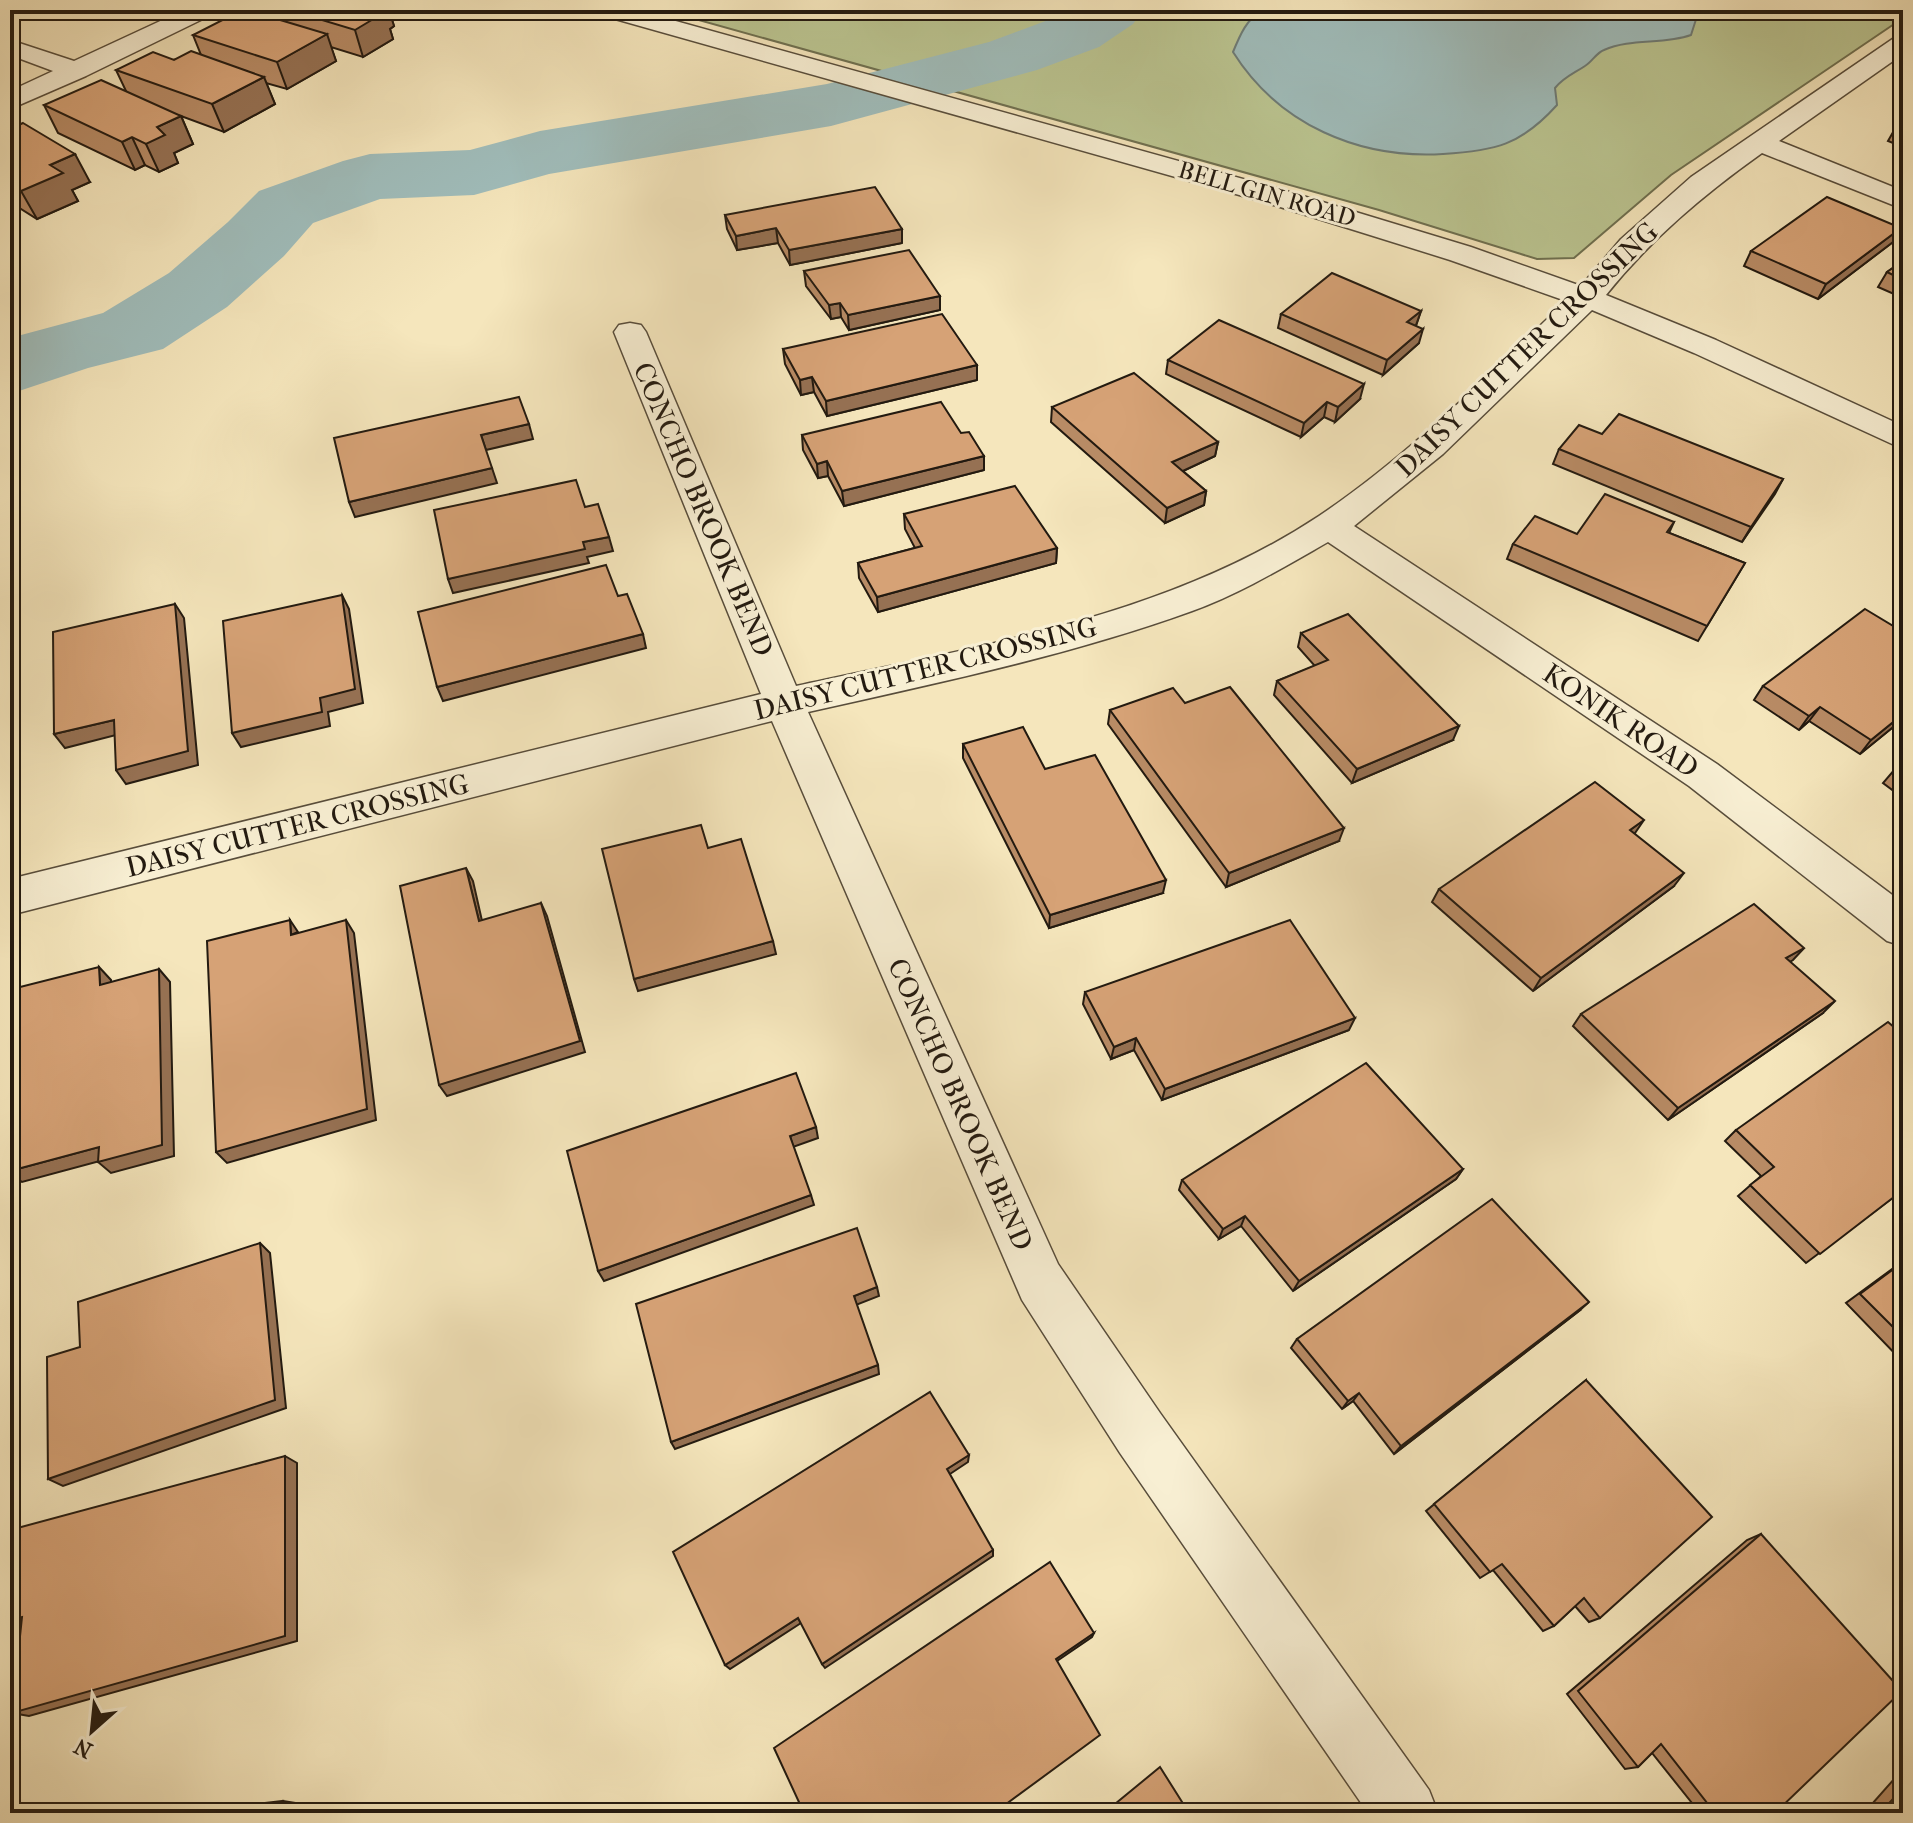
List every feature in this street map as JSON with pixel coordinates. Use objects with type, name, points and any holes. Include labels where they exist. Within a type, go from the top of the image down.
[{"type":"street","points":[[10,101],[203,10]]},
{"type":"street","name":"BELL GIN ROAD","points":[[609,10],[1325,210],[1587,298],[1738,361],[1903,439]]},
{"type":"street","name":"DAISY CUTTER CROSSING","points":[[10,897],[784,703],[1041,646],[1181,601],[1258,566],[1329,526],[1374,494],[1431,447],[1587,298],[1631,245],[1689,193],[1903,43]]},
{"type":"street","points":[[10,47],[77,71]]},
{"type":"street","points":[[1760,143],[1903,201]]},
{"type":"street","name":"CONCHO BROOK BEND","points":[[630,332],[784,703],[1040,1282],[1140,1433],[1406,1813]]},
{"type":"street","name":"KONIK ROAD","points":[[1329,526],[1703,775],[1903,928]]},
{"type":"green space","points":[[663,10],[1903,10],[1903,18],[1671,175],[1574,258],[1537,259],[1379,210]]},
{"type":"water","points":[[1263,10],[1699,10],[1691,35],[1625,44],[1601,51],[1558,84],[1555,88],[1557,105],[1519,137],[1478,151],[1412,154],[1352,143],[1324,132],[1273,99],[1233,52],[1248,22]]},
{"type":"building","points":[[242,10],[327,34],[277,62],[193,35]]},
{"type":"building","points":[[289,10],[376,10],[385,12],[355,30]]},
{"type":"building","points":[[191,51],[264,77],[212,104],[116,70],[153,52],[174,60]]},
{"type":"building","points":[[101,80],[181,116],[157,127],[165,135],[146,144],[132,137],[122,142],[44,105]]},
{"type":"building","points":[[23,123],[75,154],[50,165],[63,173],[21,191],[10,184],[10,129]]},
{"type":"building","points":[[875,187],[902,229],[789,250],[776,228],[736,236],[725,215]]},
{"type":"building","points":[[1827,197],[1901,228],[1826,284],[1751,251]]},
{"type":"building","points":[[909,250],[940,296],[848,315],[840,303],[829,305],[804,271]]},
{"type":"building","points":[[1903,261],[1903,280],[1887,272]]},
{"type":"building","points":[[1332,273],[1421,311],[1407,322],[1423,329],[1387,360],[1281,314]]},
{"type":"building","points":[[942,314],[977,365],[826,401],[812,377],[800,380],[783,349]]},
{"type":"building","points":[[1219,320],[1364,384],[1338,407],[1327,402],[1304,423],[1168,360]]},
{"type":"building","points":[[1134,373],[1218,442],[1172,462],[1206,491],[1167,508],[1052,407]]},
{"type":"building","points":[[519,397],[529,424],[481,435],[492,468],[349,502],[334,438]]},
{"type":"building","points":[[941,402],[961,433],[969,432],[984,456],[842,491],[827,461],[817,464],[802,435]]},
{"type":"building","points":[[1619,414],[1783,479],[1751,527],[1559,449],[1579,425],[1602,434]]},
{"type":"building","points":[[576,480],[585,507],[598,504],[609,537],[583,542],[585,549],[448,579],[434,510]]},
{"type":"building","points":[[1015,486],[1057,548],[877,597],[858,563],[922,546],[904,514]]},
{"type":"building","points":[[1605,494],[1674,522],[1667,532],[1745,563],[1707,626],[1513,544],[1535,516],[1577,534]]},
{"type":"building","points":[[606,565],[618,596],[627,594],[643,634],[437,687],[418,612]]},
{"type":"building","points":[[342,595],[355,689],[320,698],[322,712],[232,733],[223,621]]},
{"type":"building","points":[[175,604],[188,751],[116,770],[114,720],[54,734],[53,632]]},
{"type":"building","points":[[1865,609],[1895,627],[1903,621],[1903,714],[1871,740],[1820,707],[1809,716],[1763,686]]},
{"type":"building","points":[[1348,614],[1459,726],[1357,769],[1277,681],[1328,660],[1301,633]]},
{"type":"building","points":[[1230,687],[1344,828],[1229,873],[1110,710],[1173,688],[1185,703]]},
{"type":"building","points":[[1023,727],[1045,769],[1095,755],[1166,880],[1050,915],[963,744]]},
{"type":"building","points":[[1903,764],[1903,775],[1895,769]]},
{"type":"building","points":[[1595,782],[1644,820],[1630,830],[1684,873],[1541,978],[1439,889]]},
{"type":"building","points":[[701,825],[708,848],[741,839],[773,941],[634,979],[602,849]]},
{"type":"building","points":[[466,868],[479,921],[541,903],[580,1041],[439,1085],[400,886]]},
{"type":"building","points":[[1754,904],[1804,948],[1786,958],[1835,1001],[1678,1108],[1581,1014]]},
{"type":"building","points":[[290,920],[291,935],[346,920],[367,1109],[216,1152],[207,941]]},
{"type":"building","points":[[1290,920],[1355,1018],[1165,1089],[1136,1038],[1114,1047],[1085,992]]},
{"type":"building","points":[[99,967],[100,985],[159,969],[162,1145],[98,1162],[99,1147],[10,1171],[16,988]]},
{"type":"building","points":[[1888,1022],[1903,1035],[1903,1190],[1820,1254],[1750,1185],[1774,1167],[1736,1130]]},
{"type":"building","points":[[1366,1063],[1463,1169],[1299,1281],[1245,1216],[1223,1229],[1182,1180]]},
{"type":"building","points":[[796,1073],[816,1127],[790,1136],[811,1195],[598,1271],[567,1151]]},
{"type":"building","points":[[1492,1199],[1589,1302],[1401,1446],[1359,1393],[1348,1401],[1297,1339]]},
{"type":"building","points":[[857,1228],[877,1287],[854,1296],[878,1365],[671,1442],[636,1304]]},
{"type":"building","points":[[260,1243],[275,1400],[48,1479],[47,1357],[80,1347],[78,1302]]},
{"type":"building","points":[[1903,1262],[1903,1337],[1860,1294]]},
{"type":"building","points":[[1586,1380],[1712,1517],[1600,1618],[1584,1598],[1554,1626],[1502,1564],[1490,1572],[1434,1504]]},
{"type":"building","points":[[930,1392],[969,1455],[947,1469],[993,1550],[822,1664],[798,1618],[725,1665],[673,1552]]},
{"type":"building","points":[[285,1456],[285,1636],[12,1713],[22,1617],[10,1620],[10,1530]]},
{"type":"building","points":[[1761,1534],[1902,1691],[1775,1813],[1715,1813],[1661,1744],[1638,1767],[1578,1691]]},
{"type":"building","points":[[1050,1562],[1094,1633],[1056,1659],[1100,1735],[994,1813],[804,1813],[774,1748]]},
{"type":"building","points":[[1160,1767],[1189,1813],[1104,1813]]},
{"type":"building","points":[[1903,1788],[1903,1813],[1880,1813]]},
{"type":"building","points":[[283,1801],[281,1813],[177,1813]]},
{"type":"waterway","points":[[10,368],[58,350],[133,331],[198,290],[256,239],[286,207],[370,177],[474,172],[540,153],[831,105],[1013,56],[1075,33],[1110,10]]}]
